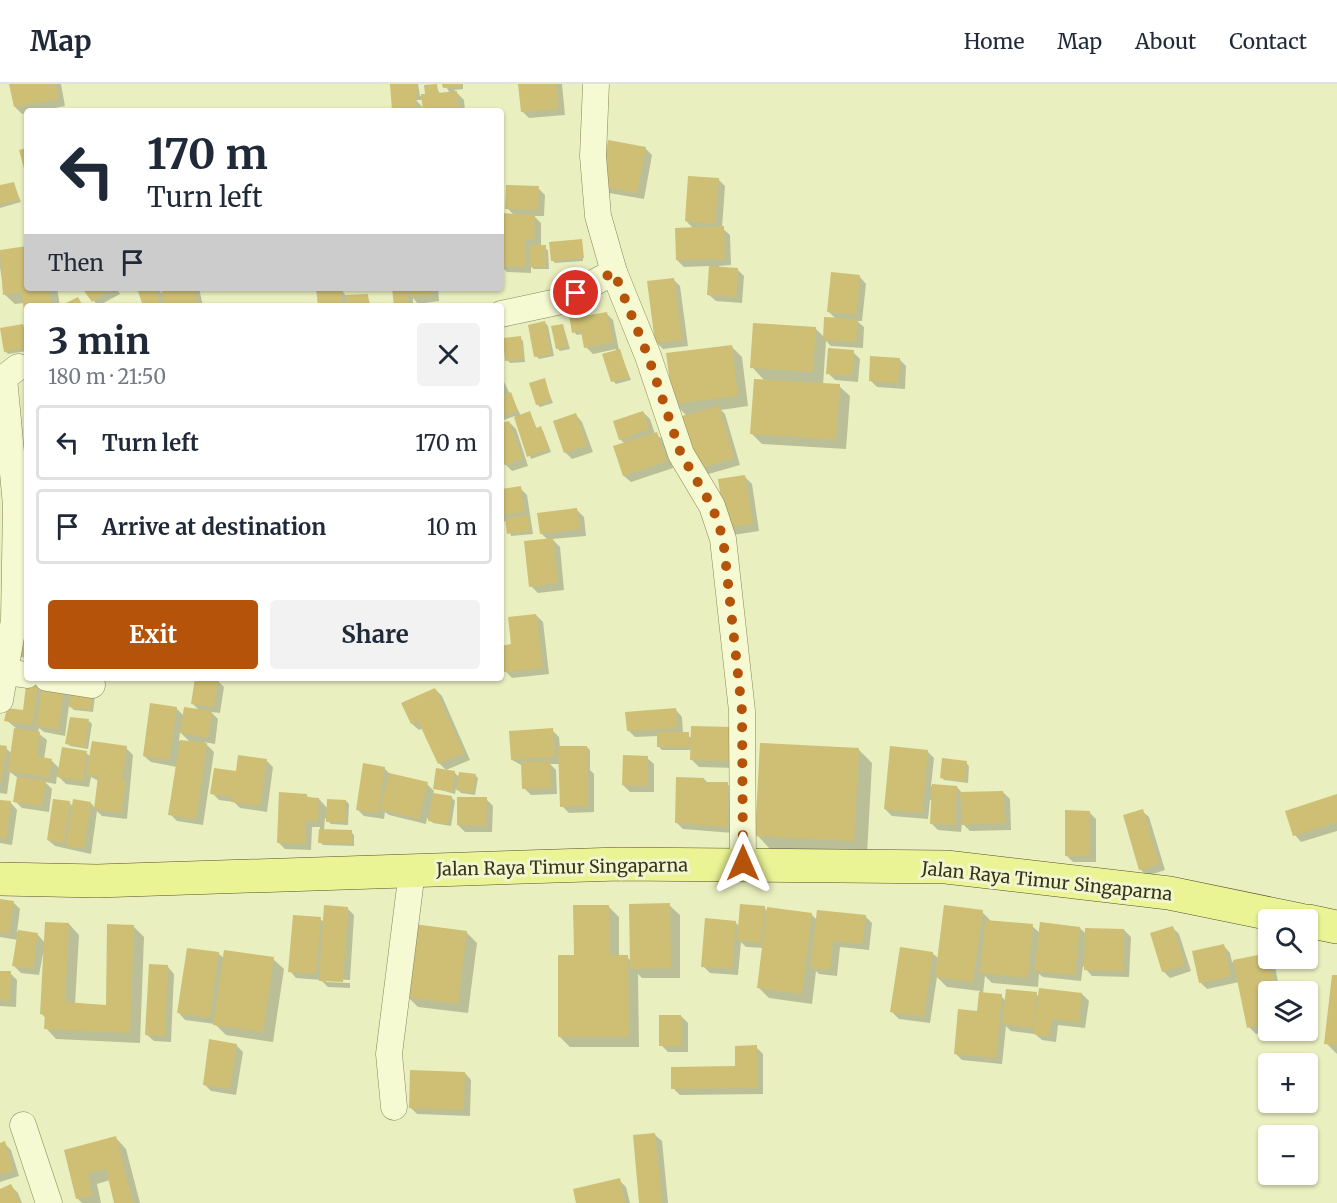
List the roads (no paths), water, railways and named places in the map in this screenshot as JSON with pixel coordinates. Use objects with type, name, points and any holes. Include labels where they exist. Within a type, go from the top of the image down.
[{"type":"main road","name":"Jalan Raya Timur Singaparna","points":[[0,879],[97,881],[619,864],[743,863],[946,867],[1169,892],[1258,911]]},
{"type":"main road","points":[[1318,923],[1337,927]]},
{"type":"street","points":[[596,84],[593,156],[598,216],[614,272],[648,356],[681,454],[712,506],[723,538],[742,711],[743,863]]},
{"type":"street","points":[[504,313],[557,302],[614,272]]},
{"type":"street","points":[[0,700],[16,673],[14,620],[16,505],[4,378],[18,367]]},
{"type":"street","points":[[66,681],[92,685]]},
{"type":"street","points":[[394,1107],[389,1054],[412,871]]},
{"type":"street","points":[[23,1125],[49,1203]]}]
